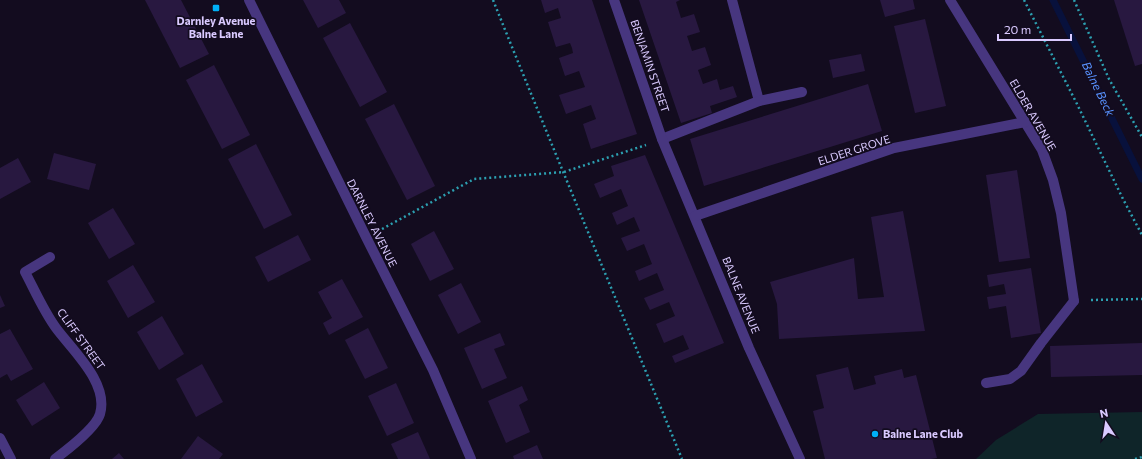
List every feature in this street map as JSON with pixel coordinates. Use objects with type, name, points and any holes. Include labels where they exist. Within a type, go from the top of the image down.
[{"type":"street","name":"DARNLEY AVENUE","points":[[249,0],[433,370],[471,459]]},
{"type":"street","name":"BENJAMIN STREET","points":[[614,0],[662,139]]},
{"type":"street","points":[[732,0],[759,101]]},
{"type":"street","name":"ELDER AVENUE","points":[[950,0],[1042,150],[1053,180],[1061,213],[1074,301]]},
{"type":"street","points":[[662,139],[759,101],[802,92]]},
{"type":"street","name":"ELDER GROVE","points":[[695,216],[894,148],[1025,122]]},
{"type":"street","name":"BALNE AVENUE","points":[[662,139],[749,348],[800,459]]},
{"type":"street","name":"CLIFF STREET","points":[[50,257],[25,272],[55,326],[95,378],[102,397],[100,415],[92,426],[69,450],[55,459]]},
{"type":"street","points":[[986,383],[1010,379],[1021,372],[1041,343],[1074,301]]},
{"type":"street","points":[[0,438],[11,459]]},
{"type":"path","points":[[493,0],[536,108],[564,172],[682,459]]},
{"type":"path","points":[[1024,0],[1142,235]]},
{"type":"path","points":[[1074,0],[1109,79],[1142,137]]},
{"type":"path","points":[[366,237],[474,179],[564,172],[662,139]]},
{"type":"path","points":[[1074,301],[1142,299]]},
{"type":"path","points":[[1134,459],[1142,457]]},
{"type":"green space","points":[[1142,412],[1142,459],[976,459],[996,440],[1038,414]]},
{"type":"building","points":[[145,0],[181,0],[209,54],[180,68]]},
{"type":"building","points":[[303,0],[339,0],[346,13],[318,28]]},
{"type":"building","points":[[541,0],[592,0],[637,134],[591,149],[583,124],[596,119],[591,105],[566,114],[559,95],[585,87],[579,71],[565,76],[559,58],[573,53],[572,48],[570,43],[556,47],[548,22],[561,18],[558,8],[545,13]]},
{"type":"building","points":[[639,0],[680,0],[676,2],[681,18],[694,14],[700,32],[687,36],[692,51],[705,47],[711,65],[698,70],[703,84],[717,79],[720,90],[733,86],[737,97],[710,106],[712,113],[681,123]]},
{"type":"building","points":[[880,0],[913,0],[915,9],[885,17]]},
{"type":"building","points":[[1114,0],[1142,0],[1142,64],[1135,66]]},
{"type":"building","points":[[925,19],[946,106],[915,113],[894,26]]},
{"type":"building","points":[[350,23],[387,92],[360,107],[323,38]]},
{"type":"building","points":[[861,54],[865,71],[833,78],[829,60]]},
{"type":"building","points":[[214,65],[250,135],[222,149],[186,80]]},
{"type":"building","points":[[868,84],[882,131],[704,186],[690,139]]},
{"type":"building","points":[[394,104],[435,186],[407,200],[365,119]]},
{"type":"building","points":[[256,144],[292,215],[264,229],[228,159]]},
{"type":"building","points":[[54,153],[96,164],[89,190],[47,179]]},
{"type":"building","points":[[645,155],[724,343],[675,363],[672,356],[689,349],[683,335],[664,343],[656,324],[675,316],[669,302],[650,310],[644,298],[664,290],[657,273],[639,281],[635,271],[652,264],[644,244],[627,251],[621,238],[640,231],[634,217],[617,225],[612,213],[628,206],[621,189],[600,198],[594,184],[614,176],[611,166]]},
{"type":"building","points":[[18,158],[31,182],[0,199],[0,168]]},
{"type":"building","points":[[1017,170],[1030,258],[999,262],[986,175]]},
{"type":"building","points":[[113,208],[135,244],[109,259],[88,223]]},
{"type":"building","points":[[903,211],[925,331],[779,339],[777,304],[770,282],[854,258],[858,299],[884,297],[871,217]]},
{"type":"building","points":[[434,231],[454,269],[430,281],[411,244]]},
{"type":"building","points":[[298,235],[311,260],[268,282],[255,257]]},
{"type":"building","points":[[133,265],[155,302],[128,318],[107,281]]},
{"type":"building","points":[[1031,268],[1041,333],[1011,338],[1006,306],[989,309],[987,297],[1006,294],[1004,284],[989,287],[987,275]]},
{"type":"building","points":[[342,279],[363,317],[329,335],[323,323],[332,318],[318,292]]},
{"type":"building","points":[[461,283],[481,322],[458,334],[438,295]]},
{"type":"building","points":[[0,295],[5,306],[0,308]]},
{"type":"building","points":[[162,316],[184,354],[159,370],[137,332]]},
{"type":"building","points":[[368,328],[388,368],[365,379],[345,340]]},
{"type":"building","points":[[10,329],[33,369],[11,381],[7,374],[0,378],[0,334]]},
{"type":"building","points":[[500,333],[505,345],[494,349],[507,378],[482,389],[464,348]]},
{"type":"building","points":[[1142,343],[1142,375],[1051,377],[1050,346]]},
{"type":"building","points":[[202,364],[223,402],[196,417],[176,379]]},
{"type":"building","name":"Balne Lane Club","points":[[848,367],[854,390],[876,384],[874,376],[902,369],[904,378],[916,375],[937,458],[825,459],[813,411],[824,408],[816,375]]},
{"type":"building","points":[[44,382],[60,408],[32,426],[16,400]]},
{"type":"building","points":[[396,383],[414,423],[387,436],[368,396]]},
{"type":"building","points":[[522,386],[528,400],[519,405],[530,432],[506,443],[488,401]]},
{"type":"building","points":[[418,432],[430,459],[398,459],[391,444]]},
{"type":"building","points":[[198,436],[223,454],[219,459],[181,459]]},
{"type":"building","points":[[537,445],[543,459],[514,459],[513,456]]},
{"type":"building","points":[[119,453],[124,459],[112,459]]},
{"type":"waterway","name":"Balne Beck","points":[[1053,0],[1142,179]]},
{"type":"place","name":"Darnley Avenue Balne Lane","points":[[216,8]]},
{"type":"place","name":"Balne Lane Club","points":[[875,434]]}]
